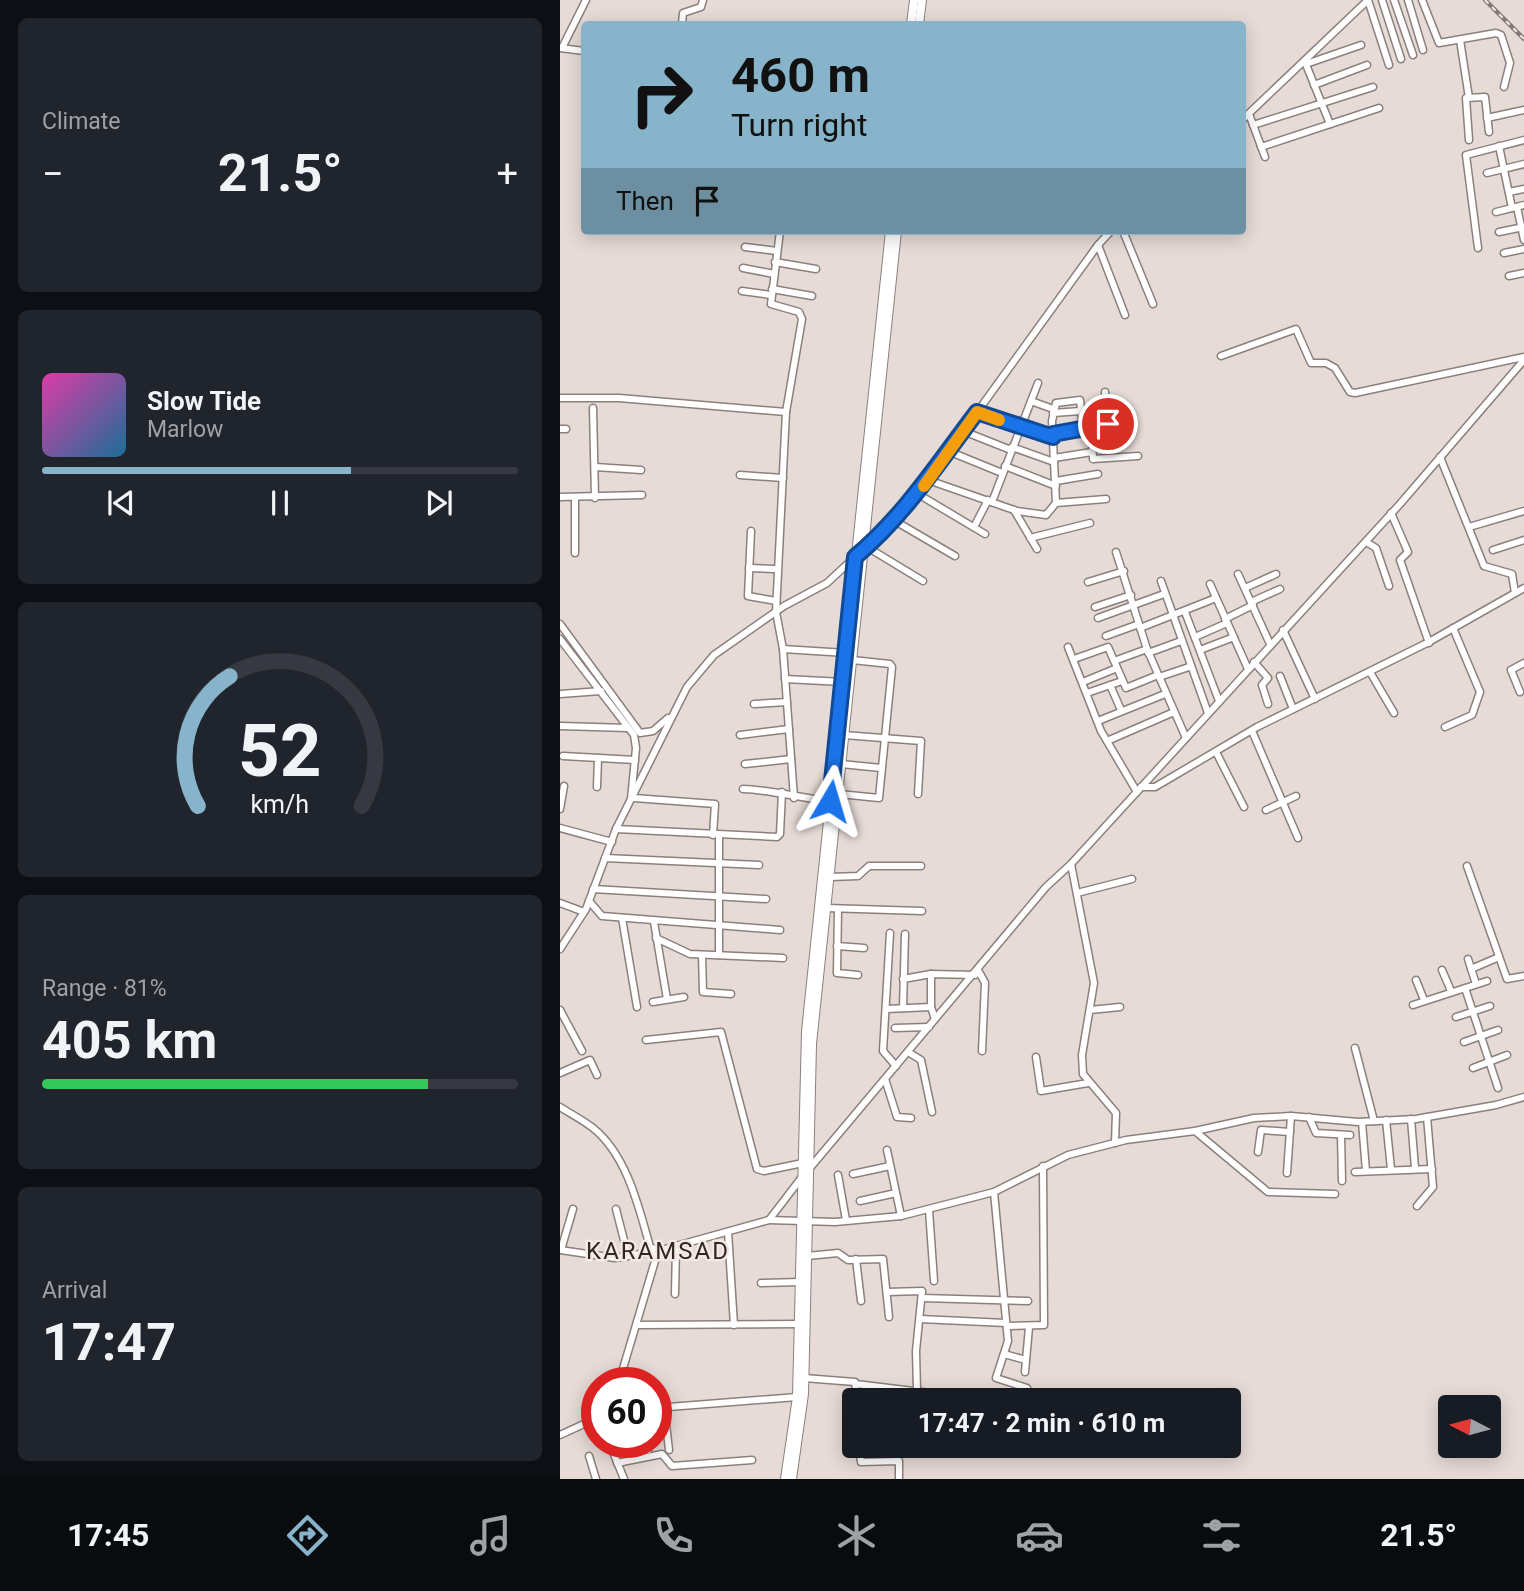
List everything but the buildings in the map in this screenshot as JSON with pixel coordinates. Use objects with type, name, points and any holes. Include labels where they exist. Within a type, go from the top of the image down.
[{"type":"main road","points":[[911,21],[914,0]]},
{"type":"main road","points":[[919,21],[922,0]]},
{"type":"main road","points":[[785,1479],[797,1397],[812,1044],[839,794],[849,656],[890,235]]},
{"type":"main road","points":[[876,387],[896,235]]},
{"type":"main road","points":[[792,1479],[804,1378],[807,1256],[803,1177],[806,1166],[806,1031],[843,682],[849,656]]},
{"type":"street","points":[[581,51],[561,48],[586,0]]},
{"type":"street","points":[[682,21],[683,13],[701,7],[703,0]]},
{"type":"street","points":[[1246,117],[1368,0],[1389,65]]},
{"type":"street","points":[[1382,0],[1401,59]]},
{"type":"street","points":[[1394,0],[1413,55]]},
{"type":"street","points":[[1408,0],[1423,50]]},
{"type":"street","points":[[1422,0],[1437,42],[1496,33],[1500,36],[1510,63],[1504,87]]},
{"type":"street","points":[[1460,40],[1469,98]]},
{"type":"street","points":[[1305,63],[1361,45]]},
{"type":"street","points":[[1305,63],[1330,124]]},
{"type":"street","points":[[1314,85],[1367,65]]},
{"type":"street","points":[[1253,125],[1373,87]]},
{"type":"street","points":[[1469,140],[1465,100],[1469,98],[1485,97],[1489,132]]},
{"type":"street","points":[[1261,147],[1379,108]]},
{"type":"street","points":[[1488,118],[1524,110]]},
{"type":"street","points":[[1249,114],[1265,157]]},
{"type":"street","points":[[1478,248],[1466,155],[1524,140]]},
{"type":"street","points":[[1499,146],[1509,192],[1518,207],[1524,240]]},
{"type":"street","points":[[1487,173],[1524,164]]},
{"type":"street","points":[[1509,192],[1524,189]]},
{"type":"street","points":[[1496,212],[1518,207]]},
{"type":"street","points":[[1499,232],[1523,227]]},
{"type":"street","points":[[779,235],[771,303],[799,312],[802,318],[786,412],[776,601],[783,649],[793,797]]},
{"type":"street","points":[[560,949],[584,912],[617,829],[687,687],[713,655],[776,612],[827,583],[895,521],[918,494],[1097,245],[1107,235]]},
{"type":"street","points":[[1125,235],[1153,304]]},
{"type":"street","points":[[1097,245],[1125,315]]},
{"type":"street","points":[[745,247],[777,251]]},
{"type":"street","points":[[1504,253],[1524,249]]},
{"type":"street","points":[[775,262],[816,269]]},
{"type":"street","points":[[743,268],[774,274]]},
{"type":"street","points":[[1509,276],[1524,273]]},
{"type":"street","points":[[742,291],[812,296]]},
{"type":"street","points":[[1221,356],[1296,329],[1311,363],[1326,363],[1335,368],[1350,392],[1355,393],[1524,359]]},
{"type":"street","points":[[646,1040],[721,1032],[757,1169],[764,1171],[806,1166],[885,1079],[1046,887],[1071,864],[1366,542],[1524,359]]},
{"type":"street","points":[[974,527],[990,501],[1038,383]]},
{"type":"street","points":[[1105,392],[1109,438]]},
{"type":"street","points":[[560,398],[619,398],[786,412]]},
{"type":"street","points":[[928,480],[1014,510],[1046,515],[1056,503],[1053,411],[1058,402],[1079,399],[1083,429]]},
{"type":"street","points":[[1031,401],[1053,411],[1081,411]]},
{"type":"street","points":[[593,408],[595,498]]},
{"type":"street","points":[[1107,415],[1127,411]]},
{"type":"street","points":[[977,412],[1053,435],[1108,424]]},
{"type":"street","points":[[963,430],[1054,460],[1092,452]]},
{"type":"street","points":[[1132,433],[1092,441],[1092,452],[1096,462],[1138,456]]},
{"type":"street","points":[[948,451],[1056,484],[1098,474]]},
{"type":"street","points":[[1440,457],[1485,567],[1512,574],[1515,593]]},
{"type":"street","points":[[595,467],[641,470]]},
{"type":"street","points":[[740,475],[783,478]]},
{"type":"street","points":[[918,494],[985,534]]},
{"type":"street","points":[[560,497],[642,495]]},
{"type":"street","points":[[575,497],[575,552]]},
{"type":"street","points":[[1056,503],[1106,499]]},
{"type":"street","points":[[1014,510],[1037,549]]},
{"type":"street","points":[[1469,527],[1524,511]]},
{"type":"street","points":[[1391,513],[1408,552],[1401,560],[1429,642]]},
{"type":"street","points":[[895,521],[955,556]]},
{"type":"street","points":[[1030,538],[1090,523]]},
{"type":"street","points":[[751,531],[749,598],[776,601]]},
{"type":"street","points":[[1493,550],[1524,540]]},
{"type":"street","points":[[1366,542],[1376,548],[1389,586]]},
{"type":"street","points":[[861,552],[923,580]]},
{"type":"street","points":[[1116,552],[1148,651],[1186,738]]},
{"type":"street","points":[[749,568],[774,569]]},
{"type":"street","points":[[1088,582],[1124,571]]},
{"type":"street","points":[[1238,574],[1270,644]]},
{"type":"street","points":[[1245,588],[1276,574]]},
{"type":"street","points":[[1161,581],[1189,667],[1208,713]]},
{"type":"street","points":[[1210,584],[1248,669]]},
{"type":"street","points":[[1139,790],[1155,787],[1252,731],[1429,642],[1524,588]]},
{"type":"street","points":[[1195,637],[1280,589]]},
{"type":"street","points":[[1098,618],[1164,594]]},
{"type":"street","points":[[1096,607],[1131,595]]},
{"type":"street","points":[[1106,636],[1172,617],[1216,598]]},
{"type":"street","points":[[1185,612],[1219,701]]},
{"type":"street","points":[[560,624],[640,733],[653,731],[671,715]]},
{"type":"street","points":[[1446,727],[1472,715],[1480,692],[1454,628]]},
{"type":"street","points":[[1283,630],[1314,699]]},
{"type":"street","points":[[1200,650],[1234,637]]},
{"type":"street","points":[[560,639],[636,741],[632,801]]},
{"type":"street","points":[[1083,682],[1115,664],[1181,641]]},
{"type":"street","points":[[1074,659],[1104,646],[1109,649],[1126,688],[1189,667]]},
{"type":"street","points":[[1068,647],[1107,741],[1139,790]]},
{"type":"street","points":[[783,649],[892,664],[879,798],[839,794]]},
{"type":"street","points":[[1254,662],[1268,678],[1262,685],[1268,704]]},
{"type":"street","points":[[1520,692],[1511,670],[1524,663]]},
{"type":"street","points":[[1370,672],[1394,713]]},
{"type":"street","points":[[1280,676],[1293,709]]},
{"type":"street","points":[[785,679],[843,682]]},
{"type":"street","points":[[1087,693],[1122,681]]},
{"type":"street","points":[[1110,685],[1121,710]]},
{"type":"street","points":[[560,694],[601,691]]},
{"type":"street","points":[[1098,721],[1165,694]]},
{"type":"street","points":[[754,704],[787,702]]},
{"type":"street","points":[[1107,741],[1174,712]]},
{"type":"street","points":[[560,726],[628,728]]},
{"type":"street","points":[[740,735],[789,729]]},
{"type":"street","points":[[1252,731],[1298,838]]},
{"type":"street","points":[[844,735],[920,741],[918,794]]},
{"type":"street","points":[[1216,752],[1244,807]]},
{"type":"street","points":[[563,756],[635,760]]},
{"type":"street","points":[[597,787],[598,758]]},
{"type":"street","points":[[745,764],[791,759]]},
{"type":"street","points":[[841,764],[881,768]]},
{"type":"street","points":[[560,809],[564,786]]},
{"type":"street","points":[[743,789],[782,792],[793,797],[830,801]]},
{"type":"street","points":[[617,829],[779,836],[782,792]]},
{"type":"street","points":[[1266,810],[1296,796]]},
{"type":"street","points":[[632,801],[715,804],[720,864],[717,925],[719,956]]},
{"type":"street","points":[[560,828],[612,842]]},
{"type":"street","points":[[605,858],[759,865]]},
{"type":"street","points":[[1071,864],[1093,977],[1082,1065],[1088,1083],[1116,1114],[1115,1143]]},
{"type":"street","points":[[830,877],[858,876],[869,866],[921,866]]},
{"type":"street","points":[[1468,866],[1508,980],[1524,976]]},
{"type":"street","points":[[1077,893],[1132,878]]},
{"type":"street","points":[[593,889],[765,899]]},
{"type":"street","points":[[589,901],[602,916],[780,930]]},
{"type":"street","points":[[560,903],[584,912]]},
{"type":"street","points":[[826,908],[922,911]]},
{"type":"street","points":[[838,909],[837,972],[858,975]]},
{"type":"street","points":[[622,918],[637,1007]]},
{"type":"street","points":[[654,922],[667,999]]},
{"type":"street","points":[[890,933],[884,1054],[896,1066]]},
{"type":"street","points":[[903,1008],[905,934]]},
{"type":"street","points":[[656,938],[686,953],[783,958]]},
{"type":"street","points":[[837,946],[864,948]]},
{"type":"street","points":[[702,955],[703,992],[731,994]]},
{"type":"street","points":[[1471,970],[1499,957]]},
{"type":"street","points":[[1468,959],[1476,984]]},
{"type":"street","points":[[1442,970],[1451,991]]},
{"type":"street","points":[[903,979],[931,974],[976,972]]},
{"type":"street","points":[[976,972],[985,983],[982,1051]]},
{"type":"street","points":[[931,974],[931,1007],[935,1019]]},
{"type":"street","points":[[1416,980],[1424,1000]]},
{"type":"street","points":[[1413,1005],[1487,981]]},
{"type":"street","points":[[1465,988],[1498,1088]]},
{"type":"street","points":[[653,1002],[684,997]]},
{"type":"street","points":[[1456,1017],[1490,1006]]},
{"type":"street","points":[[886,1009],[931,1007]]},
{"type":"street","points":[[1090,1010],[1120,1007]]},
{"type":"street","points":[[560,1010],[582,1051]]},
{"type":"street","points":[[895,1028],[929,1027]]},
{"type":"street","points":[[1464,1042],[1497,1030]]},
{"type":"street","points":[[1355,1048],[1374,1121]]},
{"type":"street","points":[[908,1052],[921,1060],[932,1112]]},
{"type":"street","points":[[1473,1068],[1507,1055]]},
{"type":"street","points":[[1036,1057],[1041,1091],[1088,1083]]},
{"type":"street","points":[[560,1073],[590,1060],[597,1075]]},
{"type":"street","points":[[885,1079],[897,1117],[911,1118]]},
{"type":"street","points":[[573,1209],[561,1250],[615,1258],[658,1251],[769,1220],[846,1220],[901,1216],[929,1210],[969,1196],[994,1192],[1068,1154],[1254,1118],[1292,1116],[1362,1122],[1411,1119],[1496,1105],[1524,1097]]},
{"type":"street","points":[[560,1107],[594,1129],[611,1148],[628,1179],[650,1247],[658,1251]]},
{"type":"street","points":[[1287,1173],[1292,1116]]},
{"type":"street","points":[[1309,1117],[1316,1133],[1350,1135]]},
{"type":"street","points":[[1417,1206],[1432,1190],[1427,1117]]},
{"type":"street","points":[[1411,1119],[1415,1168]]},
{"type":"street","points":[[1386,1120],[1391,1169]]},
{"type":"street","points":[[1362,1122],[1366,1171]]},
{"type":"street","points":[[1258,1152],[1261,1130],[1290,1132]]},
{"type":"street","points":[[1195,1131],[1268,1192],[1335,1194]]},
{"type":"street","points":[[1341,1135],[1342,1181]]},
{"type":"street","points":[[887,1150],[901,1216]]},
{"type":"street","points":[[853,1174],[890,1166]]},
{"type":"street","points":[[920,1318],[1029,1327],[1041,1327],[1045,1323],[1043,1166]]},
{"type":"street","points":[[1354,1172],[1432,1168]]},
{"type":"street","points":[[838,1175],[846,1220]]},
{"type":"street","points":[[769,1220],[803,1177]]},
{"type":"street","points":[[994,1192],[1006,1324],[1004,1354],[996,1378],[1027,1388]]},
{"type":"street","points":[[860,1201],[896,1193]]},
{"type":"street","points":[[616,1209],[628,1256]]},
{"type":"street","points":[[929,1210],[934,1281]]},
{"type":"street","points":[[728,1231],[734,1325]]},
{"type":"street","points":[[675,1294],[676,1246]]},
{"type":"street","points":[[625,1367],[658,1251]]},
{"type":"street","points":[[807,1256],[838,1253],[846,1259],[883,1259],[889,1317]]},
{"type":"street","points":[[856,1259],[861,1301]]},
{"type":"street","points":[[761,1283],[800,1282]]},
{"type":"street","points":[[887,1292],[920,1290],[922,1298],[916,1350],[917,1388]]},
{"type":"street","points":[[922,1298],[1028,1301]]},
{"type":"street","points":[[638,1325],[800,1324]]},
{"type":"street","points":[[1026,1373],[1029,1327]]},
{"type":"street","points":[[1004,1354],[1026,1360]]},
{"type":"street","points":[[804,1378],[900,1388]]},
{"type":"street","points":[[856,1384],[856,1388]]},
{"type":"street","points":[[672,1407],[797,1397]]},
{"type":"street","points":[[560,1436],[581,1426]]},
{"type":"street","points":[[617,1463],[663,1454],[672,1466],[752,1460]]},
{"type":"street","points":[[590,1458],[596,1479]]},
{"type":"street","points":[[615,1458],[622,1479]]},
{"type":"street","points":[[860,1458],[861,1462],[899,1461],[899,1479]]},
{"type":"railway","points":[[1485,0],[1524,39]]},
{"type":"slow traffic","points":[[924,486],[977,412],[999,420]]},
{"type":"district","name":"KARAMSAD","points":[[658,1251]]},
{"type":"route","points":[[830,801],[855,557],[895,521],[918,494],[977,412],[1020,428],[1021,424],[1053,437],[1053,434],[1108,424]]}]
